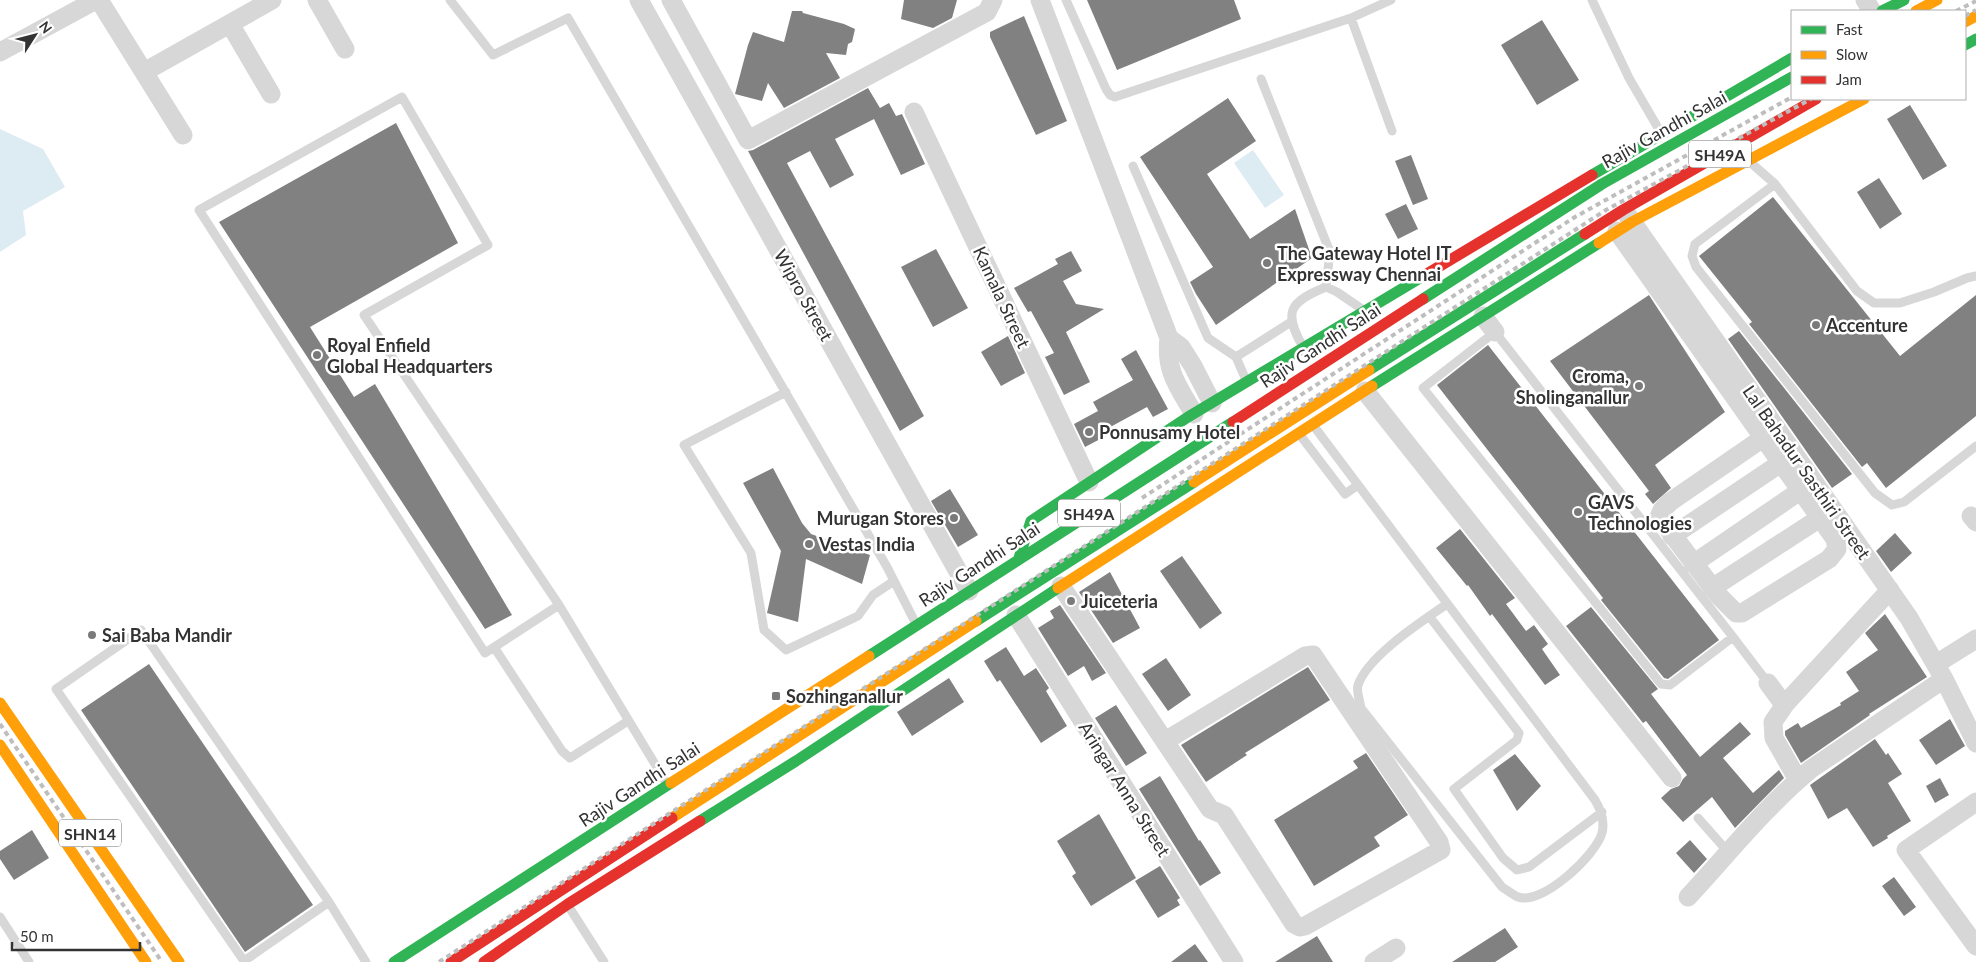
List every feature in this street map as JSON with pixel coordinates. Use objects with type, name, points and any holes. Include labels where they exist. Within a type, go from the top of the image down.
[{"type":"main road","points":[[1884,10],[1904,0]]},
{"type":"main road","points":[[1918,10],[1937,0]]},
{"type":"main road","points":[[1018,558],[1030,521],[1194,414],[1303,347],[1791,59]]},
{"type":"main road","name":"Rajiv Gandhi Salai","points":[[394,962],[1018,558],[1401,313],[1587,199],[1668,146],[1791,78]]},
{"type":"main road","name":"SH49A","points":[[452,962],[1014,596],[1368,371],[1814,100]]},
{"type":"main road","points":[[484,962],[568,904],[796,762],[1061,586],[1483,316],[1614,221],[1748,160],[1862,100]]},
{"type":"main road","points":[[1401,313],[1400,331],[1411,339],[1419,340]]},
{"type":"main road","points":[[1352,345],[1363,346],[1370,352],[1372,365],[1368,371]]},
{"type":"main road","points":[[1332,394],[1341,406]]},
{"type":"main road","name":"SHN14","points":[[0,703],[179,962]]},
{"type":"main road","name":"SHN14","points":[[0,745],[146,962]]},
{"type":"street","points":[[0,52],[98,0],[183,136]]},
{"type":"street","points":[[144,72],[272,0]]},
{"type":"street","points":[[317,0],[345,49]]},
{"type":"street","name":"Wipro Street","points":[[639,0],[969,591]]},
{"type":"street","points":[[671,0],[748,140]]},
{"type":"street","points":[[725,153],[987,12],[993,0]]},
{"type":"street","points":[[1040,0],[1169,338],[1167,355],[1169,364],[1194,414]]},
{"type":"street","points":[[230,24],[270,94]]},
{"type":"street","name":"Kamala Street","points":[[914,112],[1089,482]]},
{"type":"street","points":[[1614,221],[1835,539],[1836,549],[1829,559],[1742,613],[1736,613],[1712,588],[1659,517],[1666,506],[1763,438]]},
{"type":"street","name":"Lal Bahadur Sasthiri Street","points":[[1614,221],[1890,590],[1971,720],[1976,743]]},
{"type":"street","points":[[1483,316],[1495,332]]},
{"type":"street","points":[[1169,338],[1181,347],[1212,403]]},
{"type":"street","points":[[1365,391],[1672,778]]},
{"type":"street","points":[[1672,536],[1781,463]]},
{"type":"street","points":[[1693,564],[1800,491]]},
{"type":"street","points":[[1712,588],[1820,518]]},
{"type":"street","points":[[1061,586],[1210,809],[1224,816],[1291,921],[1300,927],[1441,850],[1439,842],[1313,655],[1305,656],[1165,741]]},
{"type":"street","points":[[1798,780],[1774,738],[1773,722],[1784,706],[1890,590]]},
{"type":"street","name":"Aringar Anna Street","points":[[1016,616],[1234,962]]},
{"type":"street","points":[[1688,897],[1729,853],[1758,818],[1798,780],[1940,672],[1976,639]]},
{"type":"street","points":[[1768,683],[1784,706]]},
{"type":"street","points":[[1976,802],[1906,850],[1976,946]]},
{"type":"street","points":[[1374,962],[1396,948]]},
{"type":"lane","points":[[450,0],[493,55],[568,18],[786,392],[917,624]]},
{"type":"lane","points":[[1066,0],[1106,89],[1110,95],[1115,97],[1351,18],[1392,0]]},
{"type":"lane","points":[[1592,0],[1630,78],[1662,134]]},
{"type":"lane","points":[[1351,18],[1392,131]]},
{"type":"lane","points":[[1261,80],[1330,252],[1326,287]]},
{"type":"lane","points":[[559,605],[485,653],[199,210],[402,97],[488,245],[364,316],[559,605],[668,786]]},
{"type":"lane","points":[[1748,160],[1775,184],[1857,291],[1874,303],[1900,303],[1976,276]]},
{"type":"lane","points":[[1134,166],[1208,338],[1236,357],[1247,383]]},
{"type":"lane","points":[[1775,184],[1695,244],[1692,256],[1696,267],[1875,492],[1892,505],[1904,502],[1976,446]]},
{"type":"lane","points":[[1303,347],[1293,330],[1290,315],[1295,304],[1311,292],[1326,287],[1337,292],[1364,311]]},
{"type":"lane","points":[[1236,357],[1291,322]]},
{"type":"lane","points":[[1733,636],[1670,686],[1661,684],[1423,388],[1495,332],[1733,636],[1768,683]]},
{"type":"lane","points":[[786,392],[684,445],[751,553],[764,630],[786,650],[858,616],[873,595],[894,581]]},
{"type":"lane","points":[[1312,424],[1595,800],[1602,812],[1602,833],[1594,849],[1574,870],[1546,892],[1532,897],[1519,898],[1502,887],[1361,708],[1358,686],[1368,669],[1402,635],[1446,604]]},
{"type":"lane","points":[[1298,433],[1345,494],[1358,485]]},
{"type":"lane","points":[[1429,616],[1518,733],[1517,740],[1454,789],[1503,858],[1517,870],[1529,867],[1602,812]]},
{"type":"lane","points":[[329,902],[244,961],[56,690],[141,630],[329,902],[366,962]]},
{"type":"lane","points":[[494,646],[562,751],[570,758],[628,721]]},
{"type":"lane","points":[[1698,818],[1729,853]]},
{"type":"lane","points":[[568,904],[604,962]]},
{"type":"lane","points":[[0,916],[29,962]]},
{"type":"shaded area","points":[[0,129],[43,149],[65,187],[23,211],[26,235],[0,252]]},
{"type":"shaded area","points":[[1253,150],[1284,195],[1265,208],[1234,163]]},
{"type":"building","points":[[904,0],[957,0],[952,18],[933,28],[901,19]]},
{"type":"building","points":[[1087,0],[1234,0],[1241,19],[1117,70]]},
{"type":"building","points":[[792,11],[802,11],[803,13],[844,24],[855,29],[852,42],[848,44],[846,55],[826,53],[840,78],[784,108],[768,83],[762,101],[735,94],[753,32],[784,42]]},
{"type":"building","points":[[1024,16],[1067,121],[1036,135],[990,37],[990,32]]},
{"type":"building","points":[[1542,20],[1579,80],[1537,105],[1501,45]]},
{"type":"building","points":[[868,88],[880,108],[889,103],[896,116],[902,114],[925,164],[901,175],[874,119],[835,139],[854,175],[830,188],[810,151],[787,163],[924,416],[900,431],[748,151]]},
{"type":"building","points":[[1228,98],[1256,141],[1207,174],[1250,239],[1295,209],[1312,258],[1216,325],[1190,282],[1213,267],[1140,157]]},
{"type":"building","points":[[1910,105],[1947,166],[1923,180],[1887,119]]},
{"type":"building","name":"Royal Enfield Global Headquarters","points":[[396,123],[458,243],[310,327],[354,397],[375,384],[512,615],[485,629],[219,222]]},
{"type":"building","points":[[1411,155],[1428,199],[1413,205],[1395,161]]},
{"type":"building","points":[[1879,178],[1902,214],[1880,229],[1857,192]]},
{"type":"building","name":"Accenture","points":[[1773,197],[1900,356],[1976,295],[1976,416],[1886,488],[1867,463],[1862,467],[1749,324],[1752,322],[1699,256]]},
{"type":"building","points":[[1406,204],[1418,229],[1398,239],[1385,214]]},
{"type":"building","points":[[936,249],[968,308],[933,327],[901,267]]},
{"type":"building","points":[[1071,251],[1082,271],[1063,281],[1076,304],[1104,309],[1066,332],[1090,382],[1064,395],[1045,357],[1054,353],[1031,311],[1028,312],[1014,288],[1058,264],[1055,259]]},
{"type":"building","name":"Croma, Sholinganallur","points":[[1649,295],[1725,412],[1655,465],[1671,488],[1653,504],[1645,494],[1649,491],[1550,361]]},
{"type":"building","points":[[1739,331],[1852,474],[1832,488],[1728,339]]},
{"type":"building","points":[[1008,336],[1025,373],[1001,386],[981,352]]},
{"type":"building","name":"GAVS Technologies","points":[[1488,345],[1719,640],[1668,679],[1664,678],[1601,600],[1603,598],[1437,385]]},
{"type":"building","points":[[1136,350],[1168,409],[1153,417],[1147,407],[1103,431],[1106,436],[1085,447],[1074,424],[1098,411],[1093,402],[1133,380],[1121,359]]},
{"type":"building","name":"Vestas India","points":[[773,468],[802,523],[811,534],[870,555],[862,584],[806,559],[798,622],[767,613],[781,551],[743,483]]},
{"type":"building","name":"Murugan Stores","points":[[950,489],[978,535],[958,547],[931,501]]},
{"type":"building","points":[[1460,529],[1515,598],[1506,604],[1526,631],[1534,625],[1548,644],[1542,649],[1560,675],[1545,685],[1492,614],[1490,616],[1468,585],[1436,548]]},
{"type":"building","points":[[1895,533],[1912,553],[1891,572],[1876,551]]},
{"type":"building","points":[[1182,556],[1222,613],[1200,629],[1160,571]]},
{"type":"building","points":[[1110,572],[1140,628],[1113,643],[1079,592]]},
{"type":"building","points":[[1060,605],[1106,673],[1092,681],[1084,666],[1068,676],[1038,628],[1054,618],[1050,611]]},
{"type":"building","points":[[1591,607],[1658,689],[1651,694],[1700,757],[1740,722],[1751,734],[1723,758],[1753,793],[1779,770],[1784,778],[1735,828],[1712,797],[1683,822],[1661,798],[1671,789],[1679,786],[1687,775],[1646,721],[1643,723],[1566,626]]},
{"type":"building","points":[[1885,614],[1927,677],[1869,714],[1801,763],[1785,735],[1785,731],[1798,723],[1801,728],[1841,705],[1840,703],[1859,691],[1846,672],[1878,650],[1865,633]]},
{"type":"building","points":[[1006,647],[1024,676],[1036,668],[1049,688],[1046,691],[1067,726],[1041,743],[1000,680],[997,682],[984,661]]},
{"type":"building","points":[[1166,658],[1191,695],[1168,711],[1142,674]]},
{"type":"building","points":[[149,664],[313,905],[245,952],[81,710]]},
{"type":"building","points":[[1308,667],[1330,700],[1245,753],[1247,755],[1206,782],[1181,745]]},
{"type":"building","points":[[949,678],[964,702],[912,736],[897,712]]},
{"type":"building","points":[[1116,705],[1147,753],[1126,766],[1095,718]]},
{"type":"building","points":[[1950,719],[1965,746],[1936,765],[1919,740]]},
{"type":"building","points":[[1875,739],[1886,755],[1888,753],[1902,774],[1888,783],[1911,821],[1873,847],[1847,808],[1828,819],[1810,785]]},
{"type":"building","points":[[1366,753],[1408,815],[1374,837],[1380,846],[1314,886],[1274,820],[1358,768],[1353,761]]},
{"type":"building","points":[[1515,754],[1541,786],[1517,811],[1493,770]]},
{"type":"building","points":[[1160,776],[1199,841],[1221,873],[1200,886],[1139,789]]},
{"type":"building","points":[[1940,778],[1949,795],[1935,803],[1926,786]]},
{"type":"building","points":[[1099,814],[1136,878],[1091,906],[1072,876],[1076,873],[1057,841]]},
{"type":"building","points":[[32,830],[49,858],[14,880],[0,859],[0,851]]},
{"type":"building","points":[[1690,840],[1707,859],[1694,873],[1676,853]]},
{"type":"building","points":[[1160,866],[1180,898],[1177,900],[1180,905],[1158,918],[1135,881]]},
{"type":"building","points":[[1894,877],[1916,907],[1904,916],[1882,886]]},
{"type":"building","points":[[1505,928],[1518,947],[1495,962],[1452,962]]},
{"type":"building","points":[[1317,936],[1333,962],[1275,962]]},
{"type":"building","points":[[1195,944],[1208,962],[1171,962]]},
{"type":"railway","points":[[1958,10],[1976,1]]},
{"type":"railway","points":[[1966,15],[1976,10]]},
{"type":"railway","points":[[1142,498],[1575,217],[1791,98]]},
{"type":"railway","points":[[439,962],[1606,210],[1809,100]]},
{"type":"railway","points":[[0,724],[162,962]]},
{"type":"traffic: fast","points":[[1884,10],[1904,0]]},
{"type":"traffic: fast","points":[[1966,44],[1976,39]]},
{"type":"traffic: fast","points":[[1592,175],[1791,59]]},
{"type":"traffic: fast","points":[[1423,299],[1602,184],[1791,78]]},
{"type":"traffic: fast","points":[[1369,370],[1585,234]]},
{"type":"traffic: fast","points":[[1372,386],[1599,243]]},
{"type":"traffic: fast","points":[[1019,558],[1031,521],[1188,417],[1425,275]]},
{"type":"traffic: fast","points":[[869,656],[1233,422]]},
{"type":"traffic: fast","points":[[976,621],[1194,482]]},
{"type":"traffic: fast","points":[[700,821],[796,761],[1058,588]]},
{"type":"traffic: fast","points":[[394,962],[671,783]]},
{"type":"traffic: slow","points":[[1918,10],[1937,0]]},
{"type":"traffic: slow","points":[[1966,21],[1976,16]]},
{"type":"traffic: slow","points":[[1599,243],[1632,222],[1862,100]]},
{"type":"traffic: slow","points":[[1194,482],[1369,370]]},
{"type":"traffic: slow","points":[[1058,588],[1372,386]]},
{"type":"traffic: slow","points":[[672,818],[976,621]]},
{"type":"traffic: slow","points":[[671,783],[869,656]]},
{"type":"traffic: slow","points":[[0,703],[179,962]]},
{"type":"traffic: slow","points":[[0,745],[146,962]]},
{"type":"traffic: jam","points":[[1585,234],[1623,210],[1814,100]]},
{"type":"traffic: jam","points":[[1425,275],[1592,175]]},
{"type":"traffic: jam","points":[[1233,422],[1423,299]]},
{"type":"traffic: jam","points":[[451,962],[672,818]]},
{"type":"traffic: jam","points":[[484,962],[568,904],[700,821]]},
{"type":"place","name":"The Gateway Hotel IT Expressway Chennai","points":[[1267,263]]},
{"type":"place","name":"Accenture","points":[[1816,325]]},
{"type":"place","name":"Royal Enfield Global Headquarters","points":[[317,355]]},
{"type":"place","name":"Croma, Sholinganallur","points":[[1639,386]]},
{"type":"place","name":"Ponnusamy Hotel","points":[[1089,432]]},
{"type":"place","name":"GAVS Technologies","points":[[1578,512]]},
{"type":"place","name":"Murugan Stores","points":[[954,518]]},
{"type":"place","name":"Vestas India","points":[[809,544]]},
{"type":"place","name":"Juiceteria","points":[[1071,601]]},
{"type":"place","name":"Sai Baba Mandir","points":[[92,635]]},
{"type":"place","name":"Sozhinganallur","points":[[776,696]]}]
